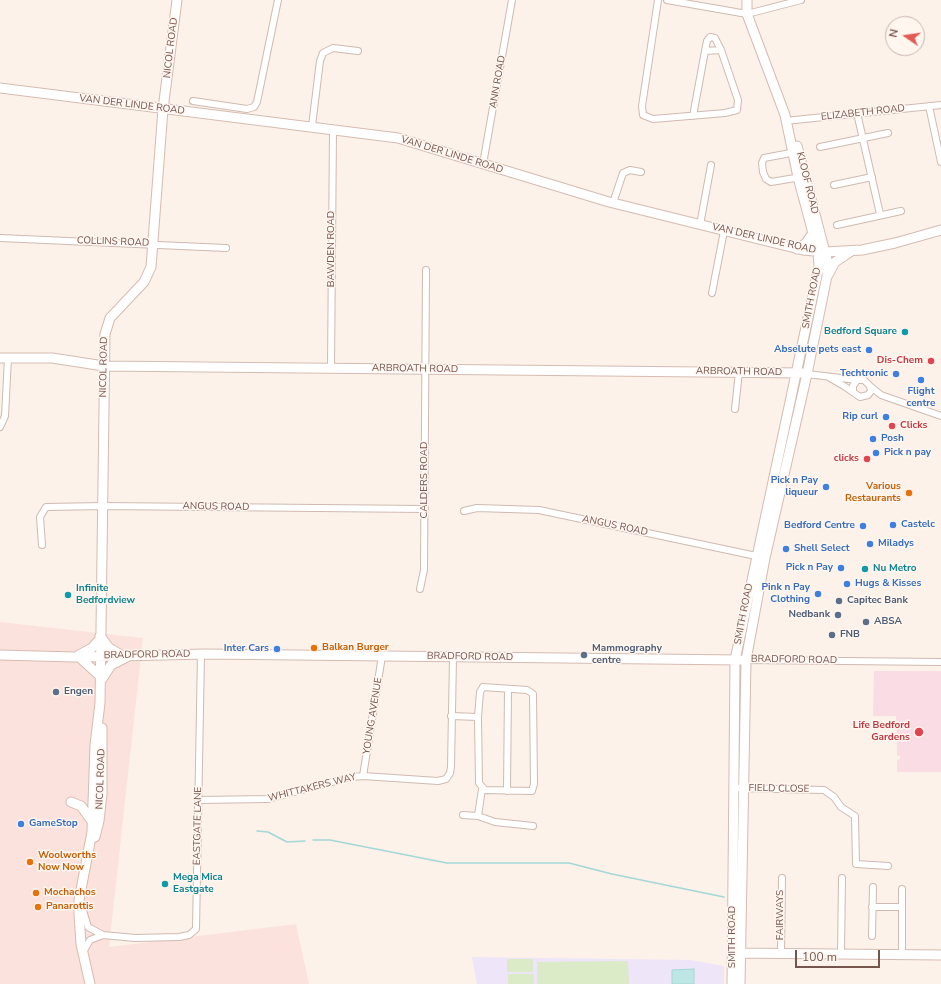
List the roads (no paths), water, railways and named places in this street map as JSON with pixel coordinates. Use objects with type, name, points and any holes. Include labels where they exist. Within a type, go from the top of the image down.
[{"type":"main road","name":"NICOL ROAD","points":[[89,854],[99,822],[102,794],[100,637],[104,366],[107,324],[147,278],[151,266],[154,244],[163,109],[177,0]]},
{"type":"main road","name":"KLOOF ROAD","points":[[747,0],[747,14],[787,119],[821,252]]},
{"type":"main road","name":"VAN DER LINDE ROAD","points":[[0,88],[398,138],[613,203],[800,249],[821,252],[848,252],[941,236]]},
{"type":"main road","name":"VAN DER LINDE ROAD","points":[[895,243],[941,230]]},
{"type":"main road","points":[[817,279],[814,261],[800,249],[816,234],[834,247],[848,252],[832,266],[824,288]]},
{"type":"main road","name":"SMITH ROAD","points":[[732,984],[736,953],[739,788],[746,660],[760,557],[817,279],[821,252]]},
{"type":"main road","name":"SMITH ROAD","points":[[739,788],[735,660],[807,374],[827,268],[821,252]]},
{"type":"main road","name":"ARBROATH ROAD","points":[[4,358],[58,359],[104,366],[425,370],[797,372],[807,374]]},
{"type":"main road","points":[[100,637],[109,648],[126,655],[111,665],[100,680],[77,657],[88,651],[100,637]]},
{"type":"main road","name":"BRADFORD ROAD","points":[[0,655],[77,657],[201,654],[746,660]]},
{"type":"main road","points":[[0,660],[12,655]]},
{"type":"main road","name":"NICOL ROAD","points":[[89,980],[79,926],[80,900],[89,854],[95,745],[100,703]]},
{"type":"main road","points":[[71,802],[81,806],[92,821]]},
{"type":"main road","points":[[736,953],[941,955]]},
{"type":"main road","name":"SMITH ROAD","points":[[736,953],[740,984]]},
{"type":"street","points":[[193,102],[247,109],[254,107],[257,102],[278,0]]},
{"type":"street","name":"ANN ROAD","points":[[483,164],[512,0]]},
{"type":"street","points":[[658,0],[641,111],[649,119],[693,116],[737,110],[738,100],[721,50],[715,38],[710,37],[707,41],[693,116]]},
{"type":"street","points":[[667,0],[747,14],[801,0]]},
{"type":"street","points":[[312,126],[320,61],[323,54],[333,48],[358,51]]},
{"type":"street","points":[[705,51],[721,50]]},
{"type":"street","name":"ELIZABETH ROAD","points":[[787,119],[941,105]]},
{"type":"street","points":[[929,106],[941,162]]},
{"type":"street","points":[[857,113],[880,214]]},
{"type":"street","name":"BAWDEN ROAD","points":[[331,368],[333,129]]},
{"type":"street","points":[[820,147],[888,133]]},
{"type":"street","points":[[795,152],[766,157],[762,160],[762,166],[766,179],[771,182],[802,176]]},
{"type":"street","points":[[700,225],[711,165]]},
{"type":"street","points":[[613,203],[623,173],[630,170],[641,172]]},
{"type":"street","points":[[834,185],[872,177]]},
{"type":"street","points":[[837,225],[901,210]]},
{"type":"street","points":[[712,293],[724,231]]},
{"type":"street","name":"COLLINS ROAD","points":[[0,238],[226,248]]},
{"type":"street","name":"CALDERS ROAD","points":[[420,589],[424,570],[426,270]]},
{"type":"street","points":[[0,428],[5,416],[4,358]]},
{"type":"street","points":[[735,409],[739,372]]},
{"type":"street","name":"ARBROATH ROAD","points":[[807,374],[830,378],[857,380]]},
{"type":"street","name":"ARBROATH ROAD","points":[[830,378],[853,392]]},
{"type":"street","points":[[881,395],[864,380],[857,380],[853,386],[853,392],[860,398],[868,395],[881,395],[941,416]]},
{"type":"street","points":[[868,395],[870,386]]},
{"type":"street","name":"ANGUS ROAD","points":[[42,544],[40,517],[46,507],[103,506],[425,509]]},
{"type":"street","name":"ANGUS ROAD","points":[[464,511],[477,508],[539,510],[760,557]]},
{"type":"street","name":"EASTGATE LANE","points":[[80,900],[88,927],[103,935],[135,938],[187,936],[196,929],[201,654]]},
{"type":"street","name":"YOUNG AVENUE","points":[[363,776],[382,656]]},
{"type":"street","name":"WHITTAKERS WAY","points":[[198,800],[268,799],[351,777],[363,776],[438,781],[446,778],[450,773],[451,767],[453,657]]},
{"type":"street","name":"BRADFORD ROAD","points":[[746,660],[941,662]]},
{"type":"street","points":[[478,816],[482,789],[479,783],[478,717],[480,692],[483,688],[530,691],[533,694],[534,784],[532,791],[482,789]]},
{"type":"street","points":[[507,791],[508,689]]},
{"type":"street","points":[[451,716],[478,717]]},
{"type":"street","name":"FIELD CLOSE","points":[[739,788],[824,790],[834,797],[841,806],[855,816],[856,864],[888,866]]},
{"type":"street","points":[[463,815],[478,816],[495,822],[533,826]]},
{"type":"street","name":"FAIRWAYS","points":[[781,953],[782,878]]},
{"type":"street","points":[[841,953],[842,878]]},
{"type":"street","points":[[872,936],[873,887]]},
{"type":"street","points":[[902,889],[902,955]]},
{"type":"street","points":[[872,907],[902,907]]},
{"type":"street","points":[[83,953],[90,940],[103,935]]},
{"type":"water","points":[[694,969],[694,984],[672,984],[672,970]]},
{"type":"waterway","points":[[257,831],[268,832],[287,842],[305,841]]},
{"type":"waterway","points":[[313,840],[330,840],[447,863],[569,863],[612,874],[724,897]]},
{"type":"place","name":"Bedford Square","points":[[905,332]]},
{"type":"place","name":"Abselute pets east","points":[[869,350]]},
{"type":"place","name":"Dis-Chem","points":[[931,361]]},
{"type":"place","name":"Techtronic","points":[[896,374]]},
{"type":"place","name":"Flight centre","points":[[921,380]]},
{"type":"place","name":"Rip curl","points":[[886,417]]},
{"type":"place","name":"Clicks","points":[[892,426]]},
{"type":"place","name":"Posh","points":[[873,439]]},
{"type":"place","name":"Pick n pay","points":[[876,453]]},
{"type":"place","name":"clicks","points":[[867,459]]},
{"type":"place","name":"Pick n Pay liqueur","points":[[826,487]]},
{"type":"place","name":"Various Restaurants","points":[[909,493]]},
{"type":"place","name":"Castelc","points":[[893,525]]},
{"type":"place","name":"Bedford Centre","points":[[863,526]]},
{"type":"place","name":"Miladys","points":[[870,544]]},
{"type":"place","name":"Shell Select","points":[[786,549]]},
{"type":"place","name":"Pick n Pay","points":[[841,568]]},
{"type":"place","name":"Nu Metro","points":[[865,569]]},
{"type":"place","name":"Hugs & Kisses","points":[[847,584]]},
{"type":"place","name":"Pink n Pay Clothing","points":[[818,594]]},
{"type":"place","name":"Infinite Bedfordview","points":[[68,595]]},
{"type":"place","name":"Capitec Bank","points":[[839,601]]},
{"type":"place","name":"Nedbank","points":[[838,615]]},
{"type":"place","name":"ABSA","points":[[866,622]]},
{"type":"place","name":"FNB","points":[[832,635]]},
{"type":"place","name":"Balkan Burger","points":[[314,648]]},
{"type":"place","name":"Inter Cars","points":[[277,649]]},
{"type":"place","name":"Mammography centre","points":[[584,655]]},
{"type":"place","name":"Engen","points":[[56,692]]},
{"type":"place","name":"Life Bedford Gardens","points":[[919,732]]},
{"type":"place","name":"GameStop","points":[[21,824]]},
{"type":"place","name":"Woolworths Now Now","points":[[30,862]]},
{"type":"place","name":"Mega Mica Eastgate","points":[[165,884]]},
{"type":"place","name":"Mochachos","points":[[36,893]]},
{"type":"place","name":"Panarottis","points":[[38,907]]}]
